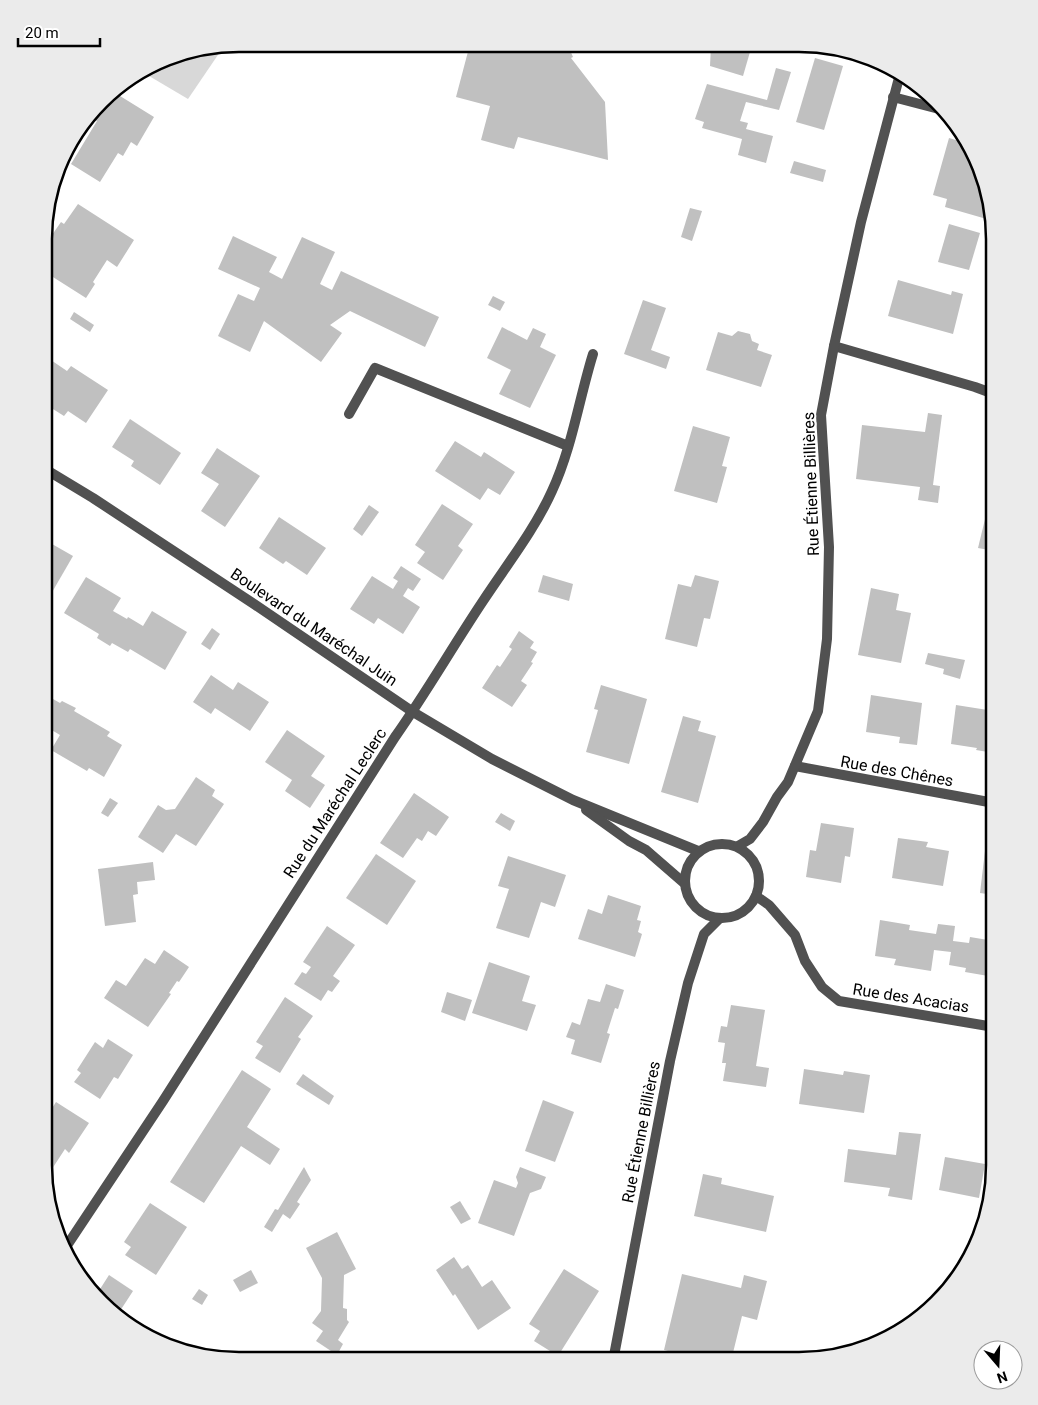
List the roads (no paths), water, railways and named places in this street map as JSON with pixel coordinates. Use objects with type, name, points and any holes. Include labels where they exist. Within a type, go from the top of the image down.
[{"type":"street","name":"Rue Étienne Billières","points":[[738,846],[750,839],[788,782],[818,711],[827,639],[829,547],[821,415],[861,222],[898,81]]},
{"type":"street","points":[[893,97],[931,107]]},
{"type":"street","points":[[834,346],[986,391]]},
{"type":"street","name":"Rue du Maréchal Leclerc","points":[[69,1242],[163,1101],[394,737],[413,712],[439,668],[533,525],[552,492],[568,446],[593,354]]},
{"type":"street","points":[[349,414],[376,368],[568,446]]},
{"type":"street","name":"Boulevard du Maréchal Juin","points":[[52,473],[93,498],[246,599],[413,712],[492,759],[573,800],[698,851]]},
{"type":"street","name":"Rue des Chênes","points":[[794,766],[986,802]]},
{"type":"street","name":"Boulevard du Maréchal Juin","points":[[573,800],[630,841],[646,850],[684,883]]},
{"type":"street","points":[[717,843],[738,846],[748,853],[755,862],[759,873],[759,885],[756,896],[750,906],[741,913],[731,917],[720,918],[703,913],[690,900],[684,883],[687,865],[698,851],[717,843]]},
{"type":"street","name":"Rue des Acacias","points":[[756,896],[768,905],[795,935],[805,961],[822,987],[839,1002],[986,1026]]},
{"type":"street","name":"Rue Étienne Billières","points":[[615,1352],[670,1061],[688,983],[704,934],[720,918]]}]
